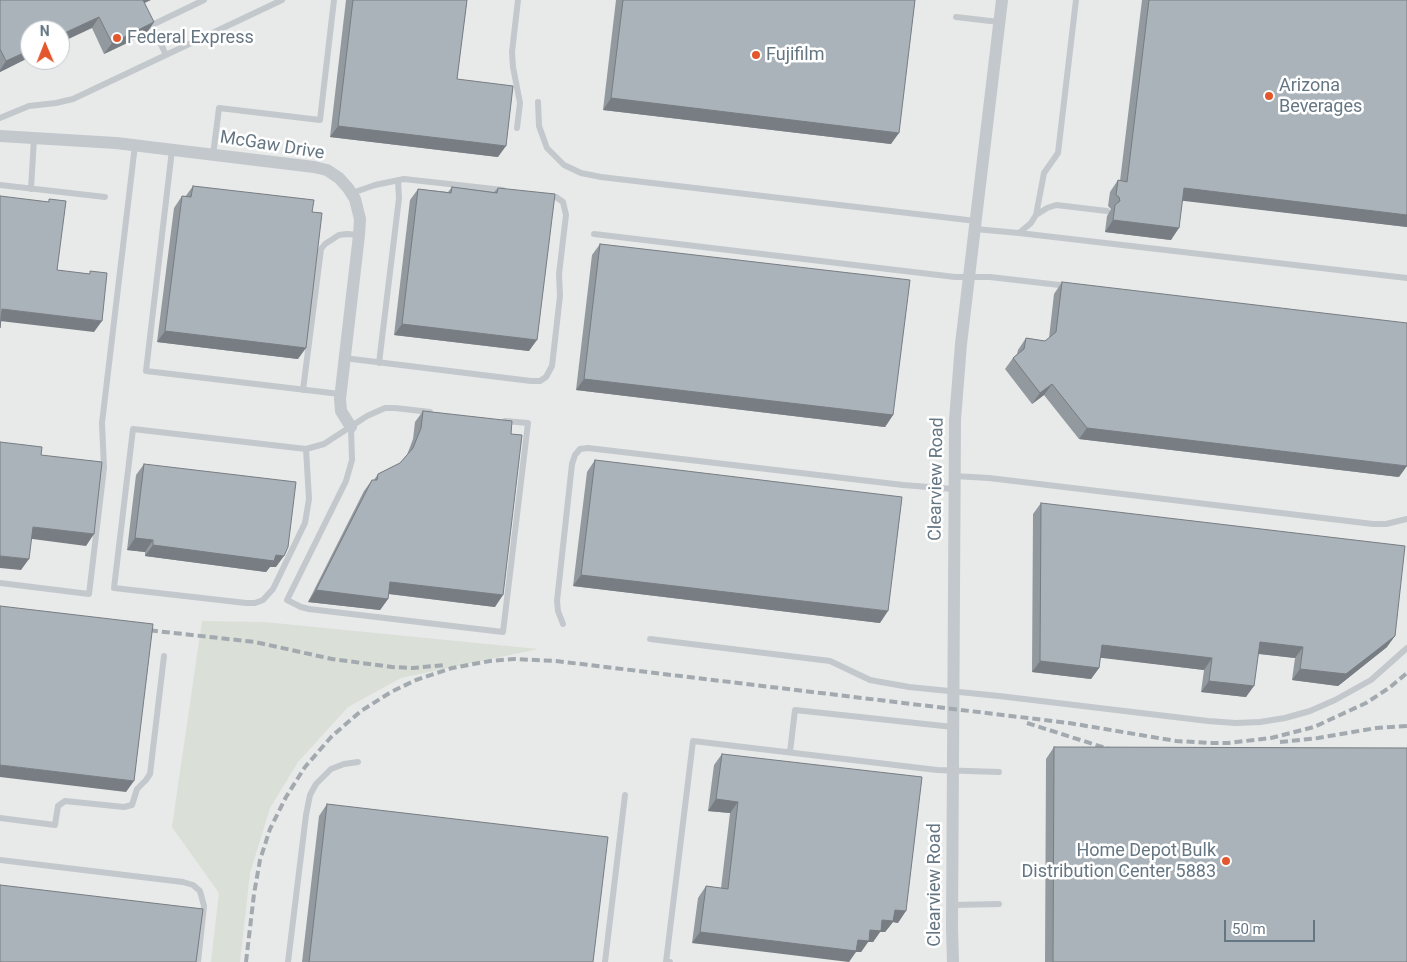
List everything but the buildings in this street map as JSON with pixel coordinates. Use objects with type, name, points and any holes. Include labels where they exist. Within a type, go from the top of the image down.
[{"type":"street","name":"Clearview Road","points":[[953,962],[953,482],[957,383],[1002,0]]},
{"type":"street","name":"McGaw Drive","points":[[0,136],[135,145],[321,168],[339,178],[352,193],[359,212],[359,235],[340,394],[341,411],[351,427]]},
{"type":"lane","points":[[166,55],[152,25],[204,0]]},
{"type":"lane","points":[[0,118],[29,106],[73,99],[282,0]]},
{"type":"lane","points":[[213,155],[219,108],[320,120],[334,0]]},
{"type":"lane","points":[[517,128],[520,103],[514,75],[512,52],[518,0]]},
{"type":"lane","points":[[1019,233],[1031,223],[1036,215],[1044,173],[1058,153],[1076,0]]},
{"type":"lane","points":[[956,17],[999,22]]},
{"type":"lane","points":[[538,102],[539,126],[547,148],[564,165],[581,173],[975,225],[1019,233],[1407,278]]},
{"type":"lane","points":[[31,189],[34,138]]},
{"type":"lane","points":[[0,583],[89,594],[104,468],[102,423],[135,145]]},
{"type":"lane","points":[[172,150],[146,371],[340,394]]},
{"type":"lane","points":[[379,362],[399,198],[398,180]]},
{"type":"lane","points":[[352,193],[398,180],[418,180],[513,192]]},
{"type":"lane","points":[[0,185],[105,197]]},
{"type":"lane","points":[[344,358],[531,381],[543,380],[551,369],[560,296],[559,274],[566,210],[560,199],[542,195]]},
{"type":"lane","points":[[1036,215],[1056,205],[1107,211]]},
{"type":"lane","points":[[594,234],[955,277],[990,277],[1072,287]]},
{"type":"lane","points":[[303,390],[321,249],[325,244],[340,235],[359,235]]},
{"type":"lane","points":[[306,449],[309,491],[305,523],[273,589],[263,600],[246,604],[114,588],[133,428],[306,449],[324,444],[371,414],[385,408],[439,413]]},
{"type":"lane","points":[[351,427],[352,460],[346,481],[287,600],[309,609],[503,632],[528,424],[498,420]]},
{"type":"lane","points":[[563,624],[558,611],[557,601],[572,464],[574,455],[580,449],[588,448],[913,486],[989,478],[1373,524],[1386,524],[1407,519]]},
{"type":"lane","points":[[650,640],[825,660],[870,680],[909,687],[1236,723],[1260,722],[1297,715],[1347,695],[1371,680],[1407,648]]},
{"type":"lane","points":[[0,818],[55,825],[58,806],[65,801],[124,807],[132,805],[138,789],[150,774],[164,656]]},
{"type":"lane","points":[[790,752],[795,710],[953,727]]},
{"type":"lane","points":[[670,962],[666,962],[693,741],[952,771],[999,772]]},
{"type":"lane","points":[[288,962],[310,795],[321,778],[331,769],[344,764],[358,762]]},
{"type":"lane","points":[[605,962],[625,795]]},
{"type":"lane","points":[[0,860],[183,882],[197,887],[202,895],[204,906],[198,962]]},
{"type":"lane","points":[[952,905],[999,904]]},
{"type":"shaded area","points":[[0,0],[1407,0],[1407,962],[0,962]]},
{"type":"shaded area","points":[[202,621],[264,622],[538,649],[401,678],[348,707],[298,762],[270,808],[250,873],[240,962],[211,962],[219,893],[172,827]]},
{"type":"railway","points":[[138,629],[255,642],[332,659],[392,667],[413,668],[445,665]]},
{"type":"railway","points":[[246,962],[260,860],[270,829],[286,797],[305,767],[332,736],[361,711],[391,692],[416,680],[452,668],[514,659],[556,661],[1069,723],[1176,741],[1210,743],[1271,738],[1314,727],[1366,703],[1407,673]]},
{"type":"railway","points":[[1027,723],[1115,751]]},
{"type":"railway","points":[[1280,742],[1318,738],[1376,728],[1407,726]]},
{"type":"place","name":"Federal Express","points":[[117,38]]},
{"type":"place","name":"Fujifilm","points":[[756,55]]},
{"type":"place","name":"Arizona Beverages","points":[[1269,96]]},
{"type":"place","name":"Home Depot Bulk Distribution Center 5883","points":[[1226,861]]}]
